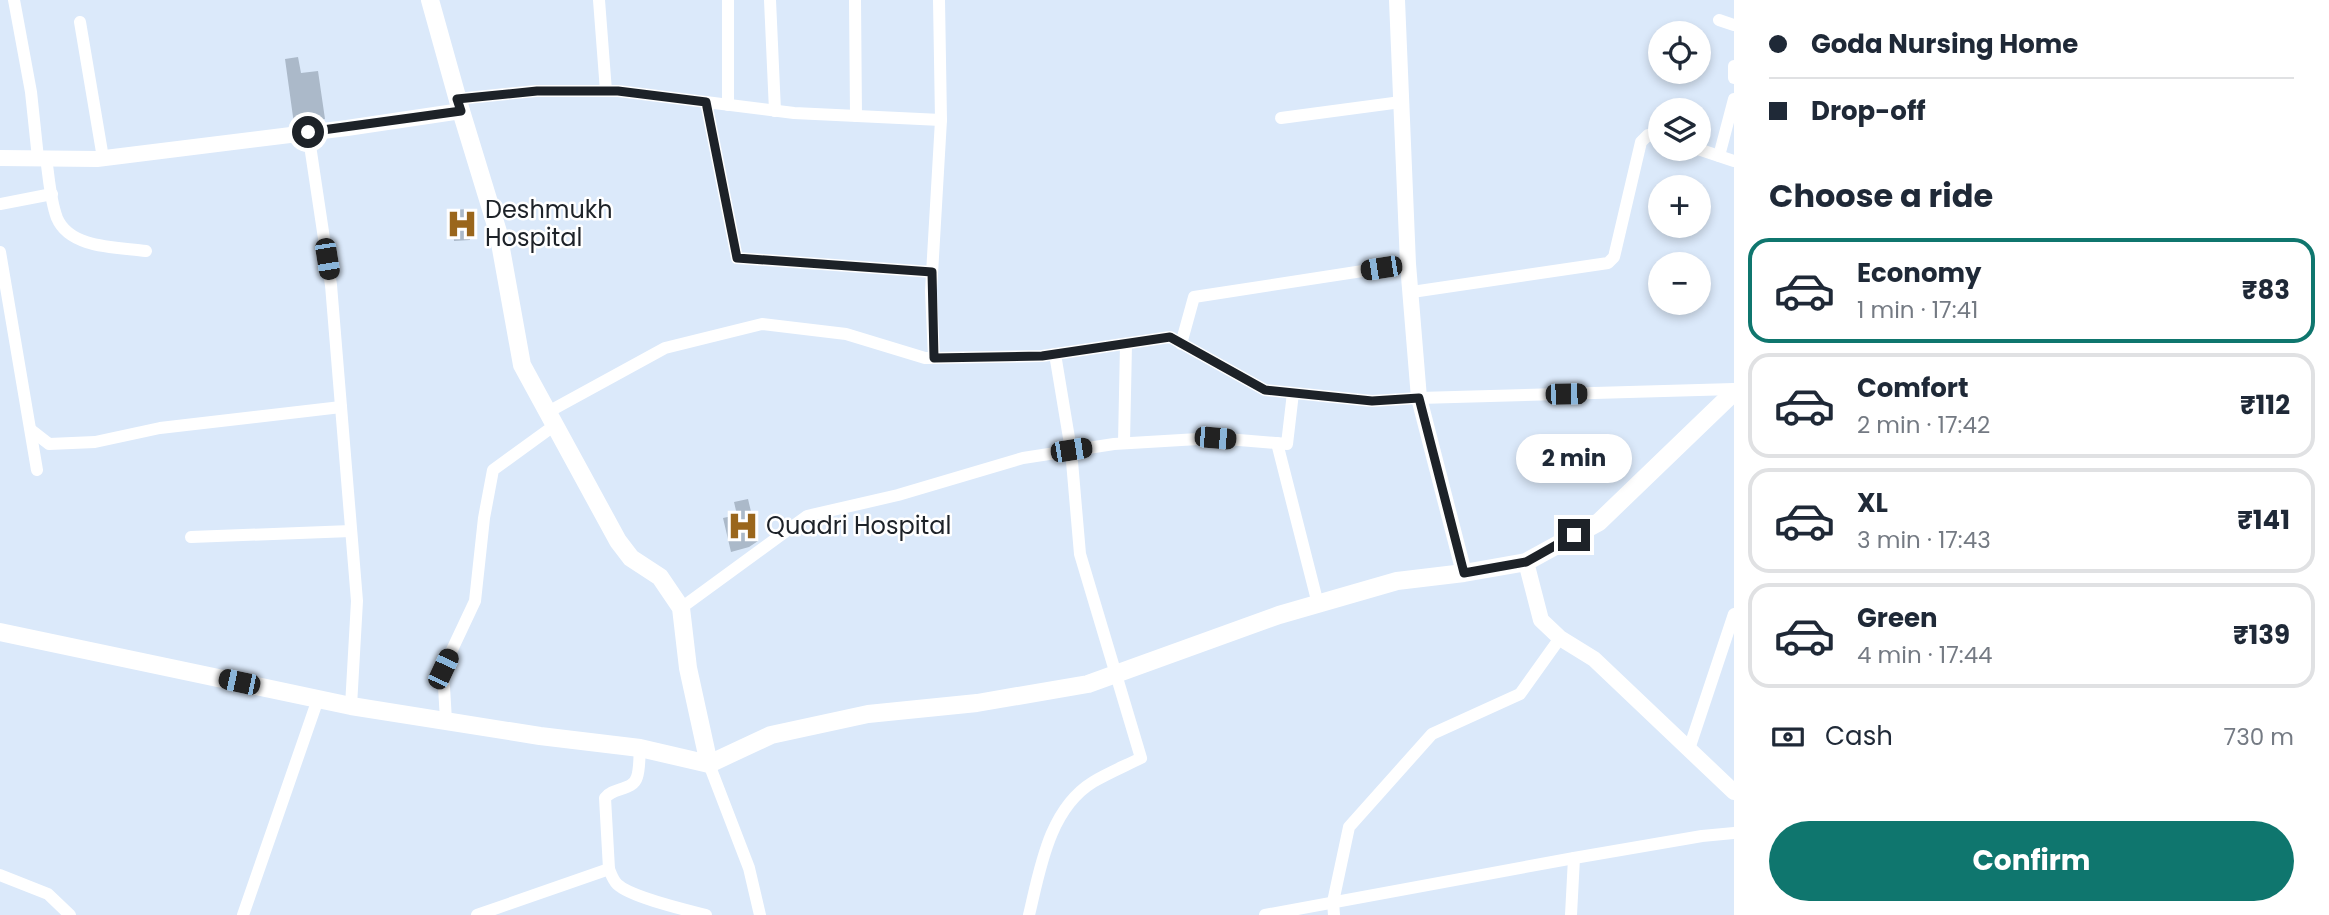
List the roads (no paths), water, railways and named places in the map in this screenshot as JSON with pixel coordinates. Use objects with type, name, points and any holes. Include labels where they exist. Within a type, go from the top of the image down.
[{"type":"main road","points":[[430,0],[498,232],[522,365],[618,541],[631,558],[660,577],[681,608],[688,668],[709,764]]},
{"type":"main road","points":[[0,632],[351,706],[640,748],[709,764],[771,735],[867,714],[977,703],[1088,684],[1279,615],[1396,581],[1526,562],[1599,522],[1734,391]]},
{"type":"street","points":[[14,0],[42,158],[61,225],[79,239],[146,251]]},
{"type":"street","points":[[599,0],[606,91]]},
{"type":"street","points":[[728,0],[728,105]]},
{"type":"street","points":[[770,0],[775,111]]},
{"type":"street","points":[[855,0],[856,116]]},
{"type":"street","points":[[934,358],[932,272],[941,120],[939,0]]},
{"type":"street","points":[[1397,0],[1408,264],[1419,398],[1464,573]]},
{"type":"street","points":[[1719,20],[1734,25]]},
{"type":"street","points":[[80,22],[103,158]]},
{"type":"street","points":[[1734,66],[1734,78]]},
{"type":"street","points":[[0,158],[103,158],[308,132],[537,91],[606,91],[775,111],[941,120]]},
{"type":"street","points":[[1719,156],[1734,99]]},
{"type":"street","points":[[706,102],[737,258],[932,272]]},
{"type":"street","points":[[1281,118],[1401,102]]},
{"type":"street","points":[[308,132],[331,285],[357,601],[351,706]]},
{"type":"street","points":[[1412,292],[1608,263],[1614,257],[1640,142],[1648,135]]},
{"type":"street","points":[[1711,153],[1734,161]]},
{"type":"street","points":[[0,204],[52,194]]},
{"type":"street","points":[[0,252],[3,284],[37,470]]},
{"type":"street","points":[[1181,344],[1194,297],[1408,264]]},
{"type":"street","points":[[446,721],[443,669],[475,601],[484,518],[493,470],[551,419],[665,348],[762,324],[846,334],[925,358],[1055,354],[1170,337],[1265,390],[1372,401],[1734,391]]},
{"type":"street","points":[[1124,443],[1126,344]]},
{"type":"street","points":[[1029,915],[1042,858],[1064,808],[1091,783],[1142,758],[1080,554],[1071,450],[1055,354]]},
{"type":"street","points":[[681,608],[807,516],[898,495],[1023,458],[1071,450],[1124,443],[1215,438],[1287,444],[1293,393]]},
{"type":"street","points":[[31,430],[49,444],[95,442],[160,428],[341,407]]},
{"type":"street","points":[[1277,443],[1318,604]]},
{"type":"street","points":[[191,537],[351,531]]},
{"type":"street","points":[[1526,562],[1541,620],[1560,638],[1594,659],[1734,792]]},
{"type":"street","points":[[1689,749],[1734,614]]},
{"type":"street","points":[[1334,909],[1349,827],[1432,734],[1520,694],[1560,638]]},
{"type":"street","points":[[243,915],[318,699]]},
{"type":"street","points":[[640,748],[635,782],[609,792],[605,798],[609,869],[613,879],[623,888],[674,908],[706,915]]},
{"type":"street","points":[[709,764],[749,869],[760,915]]},
{"type":"street","points":[[1265,915],[1334,909],[1574,858],[1734,833]]},
{"type":"street","points":[[1572,915],[1574,858]]},
{"type":"street","points":[[477,915],[609,869]]},
{"type":"street","points":[[0,875],[48,894],[70,915]]},
{"type":"place","name":"Deshmukh Hospital","points":[[462,224]]},
{"type":"place","name":"Quadri Hospital","points":[[743,526]]}]
